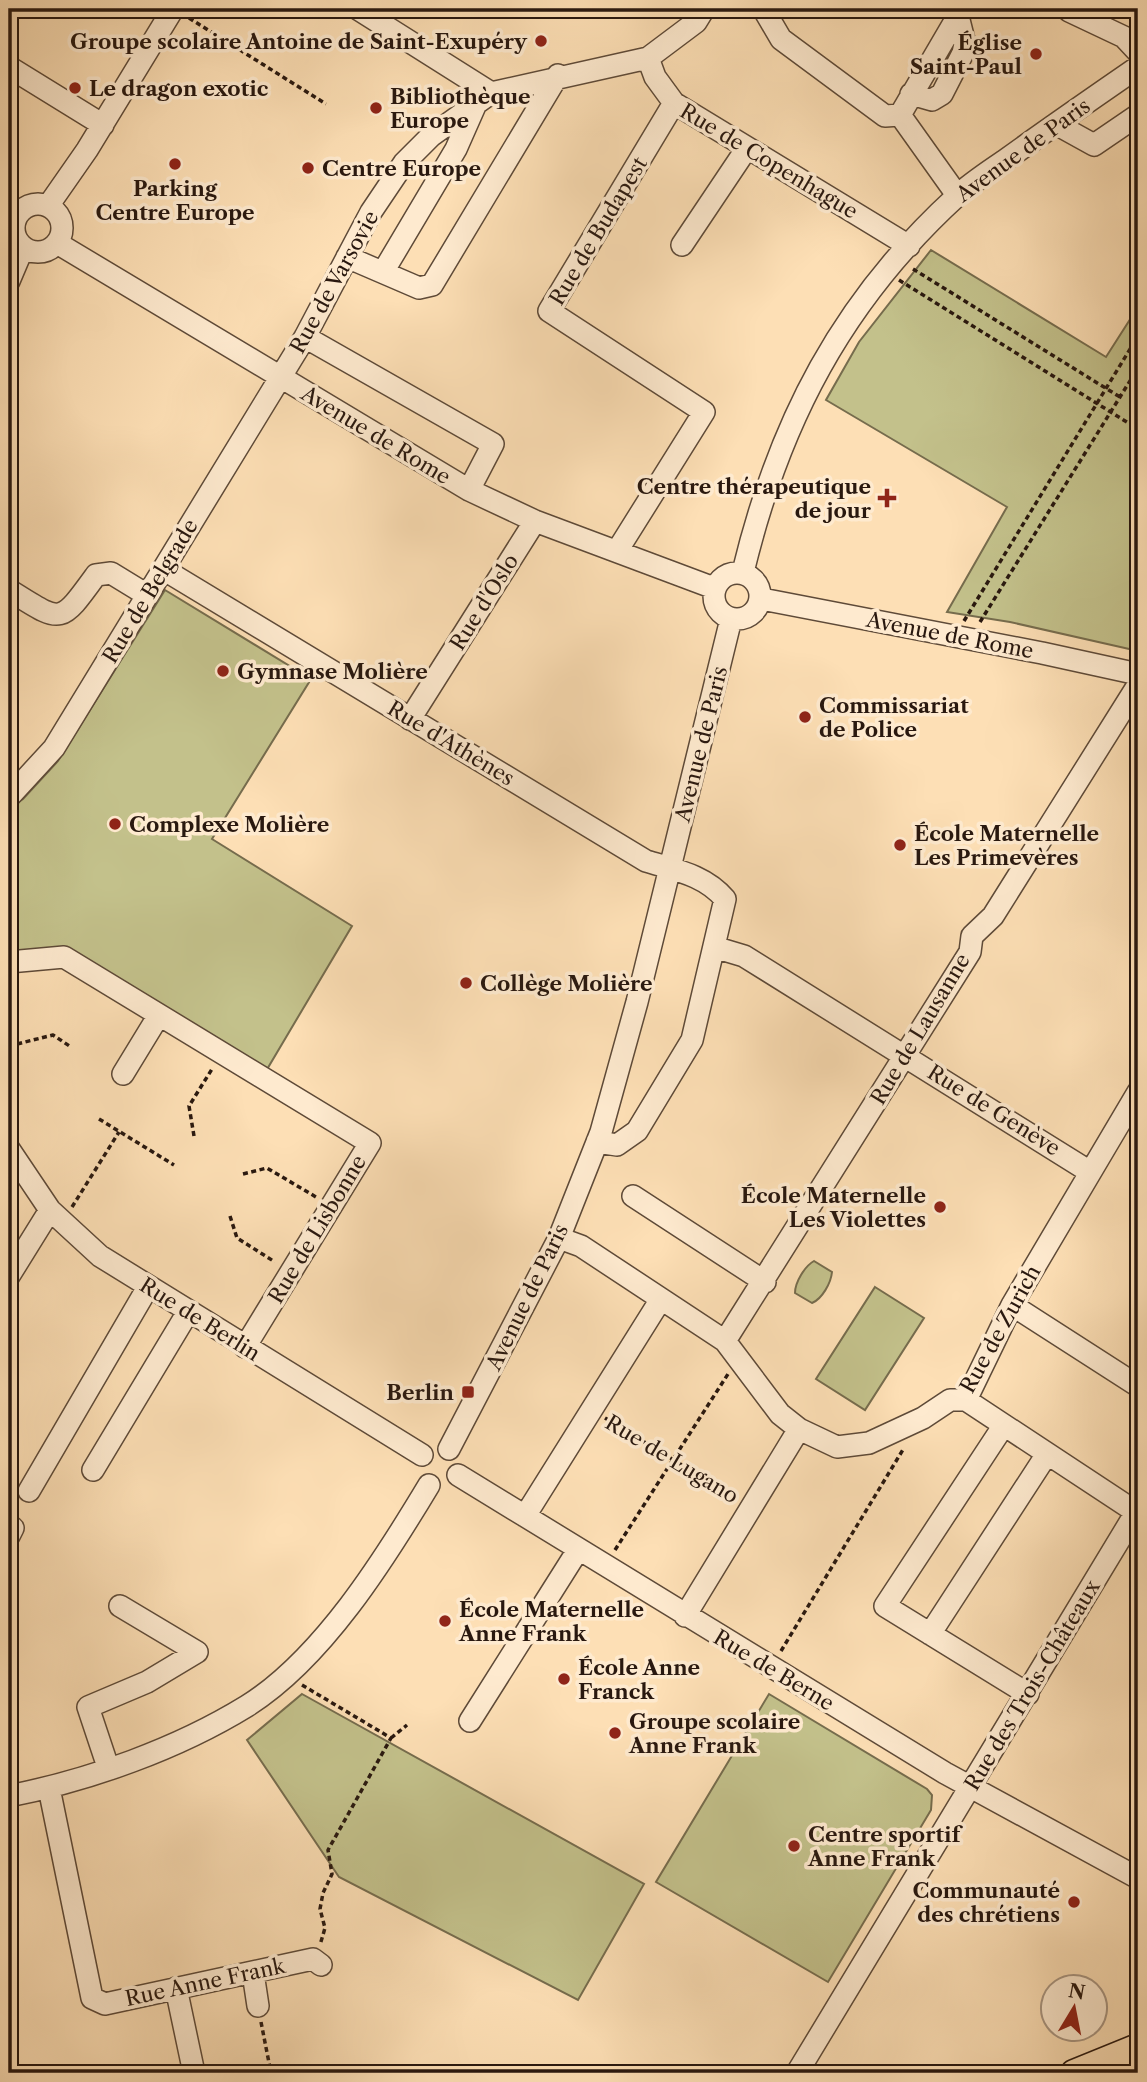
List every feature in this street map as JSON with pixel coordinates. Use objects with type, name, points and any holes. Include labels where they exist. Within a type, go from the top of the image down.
[{"type":"main road","points":[[1074,2073],[1138,2047]]},
{"type":"main road","points":[[1128,2073],[1138,2069]]},
{"type":"street","points":[[358,9],[484,98],[383,272]]},
{"type":"street","name":"Rue de Varsovie","points":[[280,377],[305,337],[371,212],[404,163],[431,136],[484,98],[558,75],[648,58],[696,22],[704,9]]},
{"type":"street","points":[[764,10],[781,40],[885,116],[900,115]]},
{"type":"street","points":[[1069,11],[1124,37],[1138,52]]},
{"type":"street","points":[[47,206],[66,183],[179,12]]},
{"type":"street","points":[[900,115],[960,12]]},
{"type":"street","name":"Rue de Copenhague","points":[[648,58],[655,77],[674,103],[747,148],[897,259]]},
{"type":"street","points":[[9,67],[103,125]]},
{"type":"street","name":"Avenue de Paris","points":[[743,572],[765,486],[812,379],[897,259],[957,195],[1138,67]]},
{"type":"street","points":[[347,257],[419,288],[432,285],[558,75]]},
{"type":"street","name":"Rue de Budapest","points":[[617,551],[704,412],[549,311],[674,103]]},
{"type":"street","points":[[900,115],[957,195]]},
{"type":"street","points":[[1056,124],[1094,145],[1138,115]]},
{"type":"street","points":[[682,245],[747,148]]},
{"type":"street","points":[[30,205],[47,206],[61,223],[57,243],[41,252],[23,248],[14,234],[12,214],[30,205]]},
{"type":"street","name":"Avenue de Rome","points":[[57,243],[469,490],[535,521],[714,588]]},
{"type":"street","points":[[9,281],[23,248]]},
{"type":"street","points":[[305,337],[493,444],[469,490]]},
{"type":"street","name":"Rue de Belgrade","points":[[9,797],[54,748],[280,377]]},
{"type":"street","name":"Rue d'Oslo","points":[[411,719],[535,521]]},
{"type":"street","name":"Rue d'Athènes","points":[[163,569],[646,861],[670,868]]},
{"type":"street","points":[[743,572],[759,583],[762,599],[751,616],[731,619],[716,607],[714,588],[727,573],[743,572]]},
{"type":"street","points":[[9,590],[45,612],[56,615],[69,611],[96,575],[111,573],[147,595]]},
{"type":"street","name":"Avenue de Rome","points":[[762,599],[1138,674]]},
{"type":"street","name":"Avenue de Paris","points":[[449,1449],[559,1238],[597,1142],[670,868],[731,619]]},
{"type":"street","name":"Rue de Lausanne","points":[[725,1341],[765,1282],[970,952],[972,936],[993,916],[1138,685]]},
{"type":"street","points":[[597,1142],[617,1145],[637,1131],[692,1040],[725,899],[714,886],[670,868]]},
{"type":"street","name":"Rue de Genève","points":[[714,947],[744,956],[905,1054],[1090,1172]]},
{"type":"street","name":"Rue de Lisbonne","points":[[9,962],[64,957],[370,1143],[245,1347]]},
{"type":"street","points":[[123,1074],[159,1014]]},
{"type":"street","name":"Rue de Zurich","points":[[559,1238],[581,1247],[725,1341],[780,1414],[799,1429],[836,1447],[869,1443],[923,1418],[950,1400],[965,1400],[1012,1305],[1138,1092]]},
{"type":"street","name":"Rue de Berlin","points":[[9,1149],[56,1216],[100,1256],[422,1455]]},
{"type":"street","points":[[633,1196],[765,1282]]},
{"type":"street","points":[[9,1276],[56,1216]]},
{"type":"street","points":[[29,1491],[148,1287]]},
{"type":"street","points":[[525,1516],[661,1299]]},
{"type":"street","points":[[1012,1305],[1138,1386]]},
{"type":"street","points":[[93,1470],[188,1312]]},
{"type":"street","name":"Rue des Trois-Châteaux","points":[[797,2073],[1137,1511],[965,1400]]},
{"type":"street","points":[[1004,1425],[885,1606],[1028,1695]]},
{"type":"street","name":"Rue de Lugano","points":[[685,1616],[799,1429]]},
{"type":"street","points":[[430,1448],[449,1449],[458,1459],[458,1475],[447,1486],[429,1485],[419,1474],[422,1455],[430,1448]]},
{"type":"street","points":[[930,1634],[1046,1454]]},
{"type":"street","name":"Rue de Berne","points":[[458,1475],[685,1616],[971,1787],[1138,1878]]},
{"type":"street","points":[[9,1796],[49,1788],[161,1749],[248,1705],[285,1674],[331,1629],[387,1556],[429,1485]]},
{"type":"street","points":[[9,1525],[13,1528],[9,1536]]},
{"type":"street","points":[[470,1721],[578,1550]]},
{"type":"street","points":[[108,1767],[88,1707],[148,1682],[197,1653],[120,1606]]},
{"type":"street","name":"Rue Anne Frank","points":[[49,1788],[92,1998],[105,2004],[317,1962]]},
{"type":"street","points":[[253,1973],[260,2013]]},
{"type":"street","points":[[176,1988],[194,2073]]},
{"type":"path","points":[[179,12],[326,104]]},
{"type":"path","points":[[897,259],[1120,397]]},
{"type":"path","points":[[897,259],[1096,404],[1138,429]]},
{"type":"path","points":[[962,637],[1138,335]]},
{"type":"path","points":[[962,637],[1138,368]]},
{"type":"path","points":[[9,1046],[53,1035],[71,1047]]},
{"type":"path","points":[[194,1136],[189,1106],[222,1053]]},
{"type":"path","points":[[99,1119],[174,1165]]},
{"type":"path","points":[[56,1216],[119,1132]]},
{"type":"path","points":[[243,1174],[267,1168],[331,1206]]},
{"type":"path","points":[[230,1216],[237,1238],[291,1272]]},
{"type":"path","points":[[604,1566],[738,1359]]},
{"type":"path","name":"Rue de Lugano","points":[[591,1410],[752,1508]]},
{"type":"path","points":[[771,1668],[923,1418]]},
{"type":"path","points":[[285,1674],[391,1738]]},
{"type":"path","points":[[317,1962],[325,1933],[320,1909],[323,1893],[332,1874],[328,1850],[391,1738],[407,1725]]},
{"type":"path","points":[[260,2013],[271,2073]]},
{"type":"shaded area","points":[[931,250],[1106,357],[1138,307],[1138,651],[1010,622],[947,612],[1007,507],[826,400],[859,342]]},
{"type":"shaded area","name":"Complexe Molière","points":[[165,590],[311,679],[212,839],[352,926],[266,1071],[68,949],[9,955],[9,808],[23,799],[58,761]]},
{"type":"shaded area","points":[[814,1261],[832,1272],[825,1290],[812,1303],[795,1293],[801,1275]]},
{"type":"shaded area","points":[[875,1287],[924,1318],[865,1410],[816,1379]]},
{"type":"shaded area","points":[[302,1694],[644,1884],[578,2000],[339,1877],[247,1740]]},
{"type":"shaded area","name":"Centre sportif Anne Frank","points":[[769,1694],[927,1789],[932,1795],[931,1810],[828,1982],[656,1882]]},
{"type":"place","name":"Groupe scolaire Antoine de Saint-Exupéry","points":[[541,41]]},
{"type":"place","name":"Église Saint-Paul","points":[[1036,54]]},
{"type":"place","name":"Le dragon exotic","points":[[75,88]]},
{"type":"place","name":"Bibliothèque Europe","points":[[376,108]]},
{"type":"place","name":"Parking Centre Europe","points":[[175,164]]},
{"type":"place","name":"Centre Europe","points":[[308,168]]},
{"type":"place","name":"Centre thérapeutique de jour","points":[[887,498]]},
{"type":"place","name":"Gymnase Molière","points":[[223,671]]},
{"type":"place","name":"Commissariat de Police","points":[[805,717]]},
{"type":"place","name":"Complexe Molière","points":[[115,824]]},
{"type":"place","name":"École Maternelle Les Primevères","points":[[900,845]]},
{"type":"place","name":"Collège Molière","points":[[466,983]]},
{"type":"place","name":"École Maternelle Les Violettes","points":[[940,1207]]},
{"type":"place","name":"Berlin","points":[[468,1392]]},
{"type":"place","name":"École Maternelle Anne Frank","points":[[445,1621]]},
{"type":"place","name":"École Anne Franck","points":[[564,1679]]},
{"type":"place","name":"Groupe scolaire Anne Frank","points":[[615,1733]]},
{"type":"place","name":"Centre sportif Anne Frank","points":[[794,1846]]},
{"type":"place","name":"Communauté des chrétiens","points":[[1074,1902]]}]
